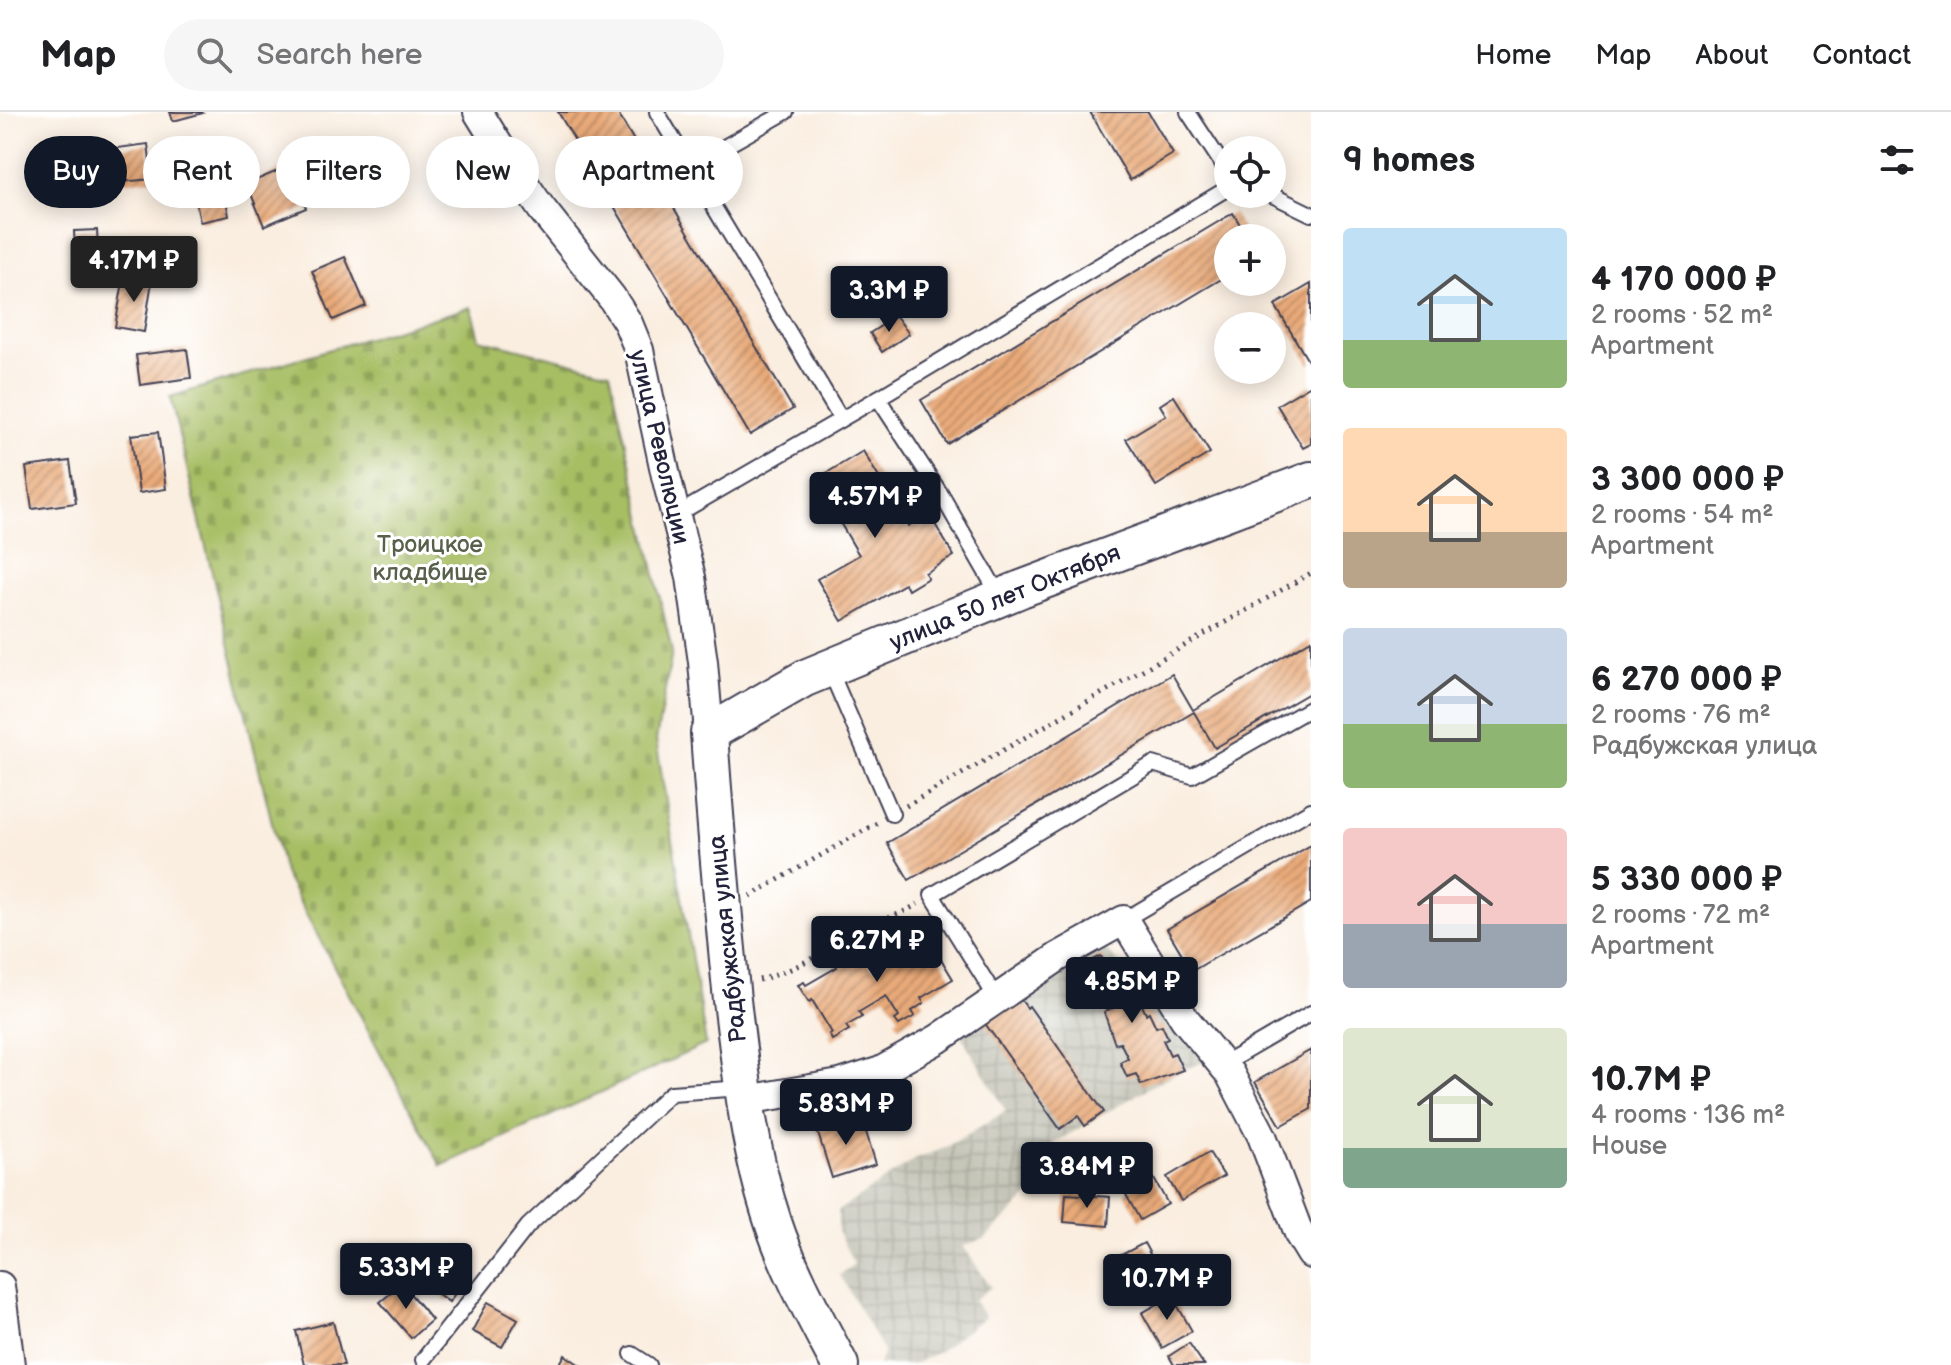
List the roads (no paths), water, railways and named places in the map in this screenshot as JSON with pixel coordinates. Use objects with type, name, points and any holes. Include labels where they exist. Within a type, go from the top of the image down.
[{"type":"street","name":"улица Революции","points":[[478,112],[541,208],[612,298],[628,323],[639,350],[691,577],[709,733]]},
{"type":"street","name":"улица 50 лет Октября","points":[[709,733],[784,689],[829,668],[1000,598],[1311,480]]},
{"type":"street","name":"Радбужская улица","points":[[709,733],[722,912],[755,1157],[774,1225],[840,1365]]},
{"type":"street","points":[[745,1094],[840,1084],[881,1071],[938,1039],[1058,957],[1124,920],[1184,1018],[1230,1074],[1303,1217],[1311,1254]]},
{"type":"street","points":[[0,1286],[10,1365]]},
{"type":"lane","points":[[657,112],[671,136]]},
{"type":"lane","points":[[743,136],[786,112]]},
{"type":"lane","points":[[1188,112],[1214,152]]},
{"type":"lane","points":[[676,515],[1214,196]]},
{"type":"lane","points":[[1286,202],[1311,214]]},
{"type":"lane","points":[[714,208],[841,419]]},
{"type":"lane","points":[[878,398],[942,496],[1000,598]]},
{"type":"lane","points":[[829,668],[892,814]]},
{"type":"lane","points":[[997,999],[932,895],[1153,764],[1192,776],[1311,708]]},
{"type":"lane","points":[[1124,920],[1311,810]]},
{"type":"lane","points":[[1222,1065],[1311,1013]]},
{"type":"lane","points":[[423,1360],[528,1226],[671,1093],[745,1094]]},
{"type":"lane","points":[[632,1354],[649,1365]]},
{"type":"park label","name":"Троицкое кладбище","points":[[430,558]]}]
